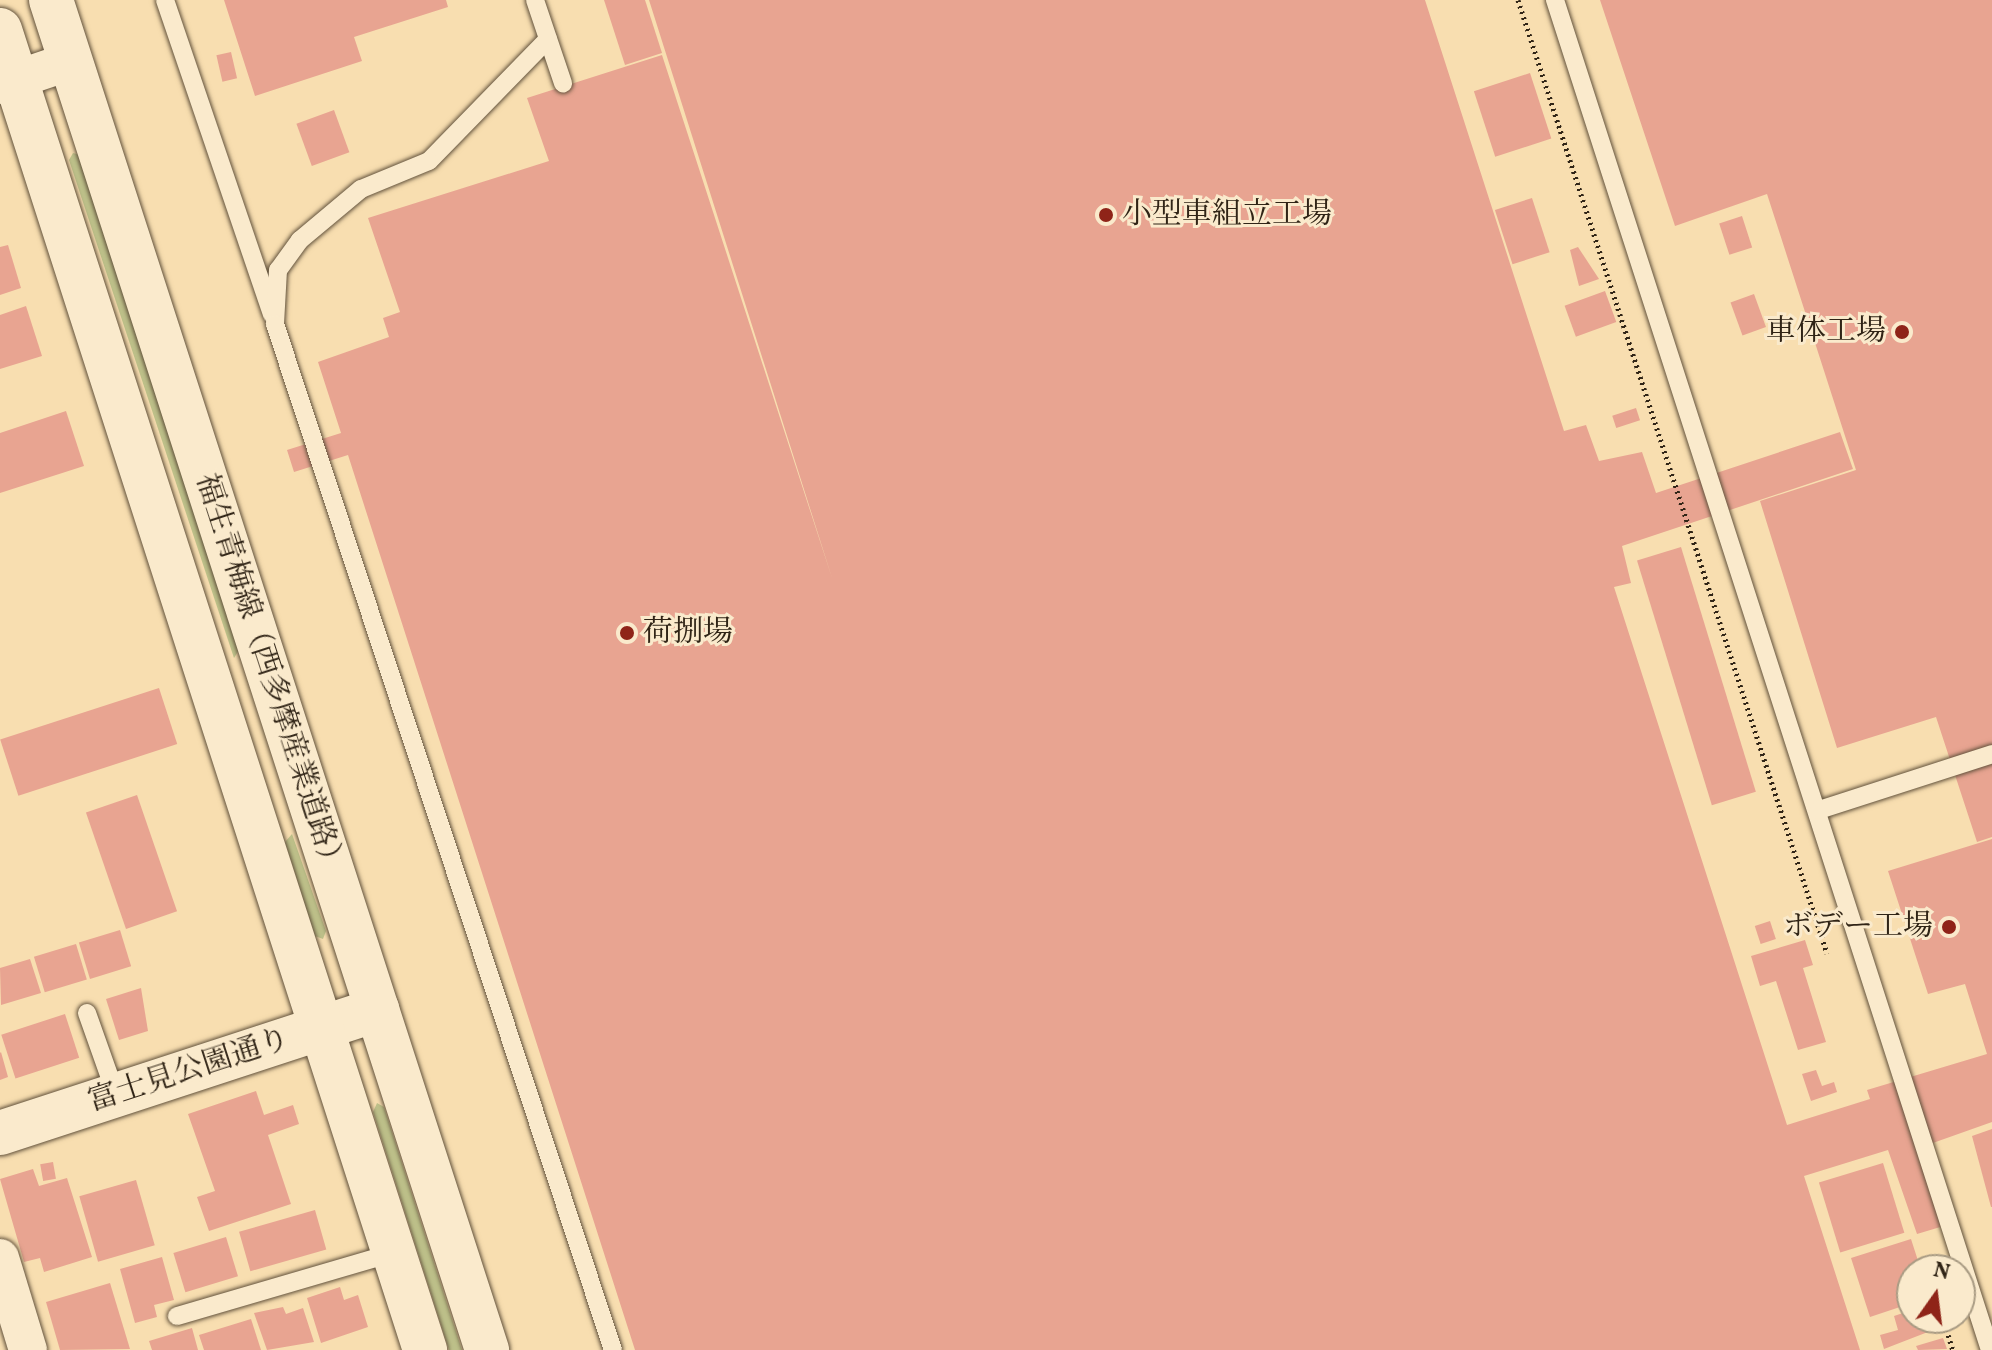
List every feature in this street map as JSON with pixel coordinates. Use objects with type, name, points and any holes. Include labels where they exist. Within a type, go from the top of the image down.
[{"type":"main road","name":"福生青梅線（西多摩産業道路）","points":[[51,0],[487,1350]]},
{"type":"main road","name":"福生青梅線（西多摩産業道路）","points":[[0,30],[8,83],[322,1028],[425,1350]]},
{"type":"main road","name":"富士見公園通り","points":[[0,1133],[377,1010]]},
{"type":"street","points":[[8,83],[71,61]]},
{"type":"street","points":[[0,1258],[28,1350]]},
{"type":"lane","points":[[165,0],[613,1350]]},
{"type":"lane","points":[[535,0],[563,83]]},
{"type":"lane","points":[[1555,0],[1819,810],[1990,1350]]},
{"type":"lane","points":[[275,324],[278,270],[300,240],[361,189],[429,161],[548,39]]},
{"type":"lane","points":[[1819,810],[1992,754]]},
{"type":"lane","points":[[87,1013],[116,1095]]},
{"type":"lane","points":[[177,1316],[393,1253]]},
{"type":"path","points":[[1518,0],[1832,968]]},
{"type":"path","points":[[1920,1240],[1924,1254]]},
{"type":"green space","points":[[73,153],[80,155],[239,650],[234,658],[69,160]]},
{"type":"green space","points":[[292,834],[326,931],[323,939],[315,936],[285,842]]},
{"type":"green space","points":[[377,1103],[384,1107],[462,1350],[449,1350],[373,1112]]},
{"type":"building","points":[[224,0],[446,0],[448,7],[354,37],[362,61],[255,96]]},
{"type":"building","points":[[604,0],[645,0],[662,53],[625,65]]},
{"type":"building","points":[[649,0],[1425,0],[1564,431],[1586,425],[1599,461],[1642,452],[1656,493],[1840,432],[1853,469],[1622,546],[1631,583],[1614,587],[1787,1125],[1870,1099],[1867,1090],[1987,1054],[1965,984],[1928,994],[1888,871],[1992,839],[1992,1122],[1930,1144],[1957,1222],[1917,1234],[1888,1150],[1804,1176],[1860,1350],[635,1350],[348,455],[294,472],[287,450],[341,433],[318,362],[389,337],[383,318],[400,312],[368,218],[549,161],[527,98],[662,55],[833,581]]},
{"type":"building","name":"車体工場","points":[[1600,0],[1992,0],[1992,837],[1977,842],[1936,717],[1837,748],[1760,501],[1856,470],[1767,194],[1675,226]]},
{"type":"building","points":[[231,52],[237,78],[222,82],[216,55]]},
{"type":"building","points":[[1530,73],[1551,139],[1495,157],[1474,91]]},
{"type":"building","points":[[334,110],[349,152],[312,166],[296,124]]},
{"type":"building","points":[[1532,198],[1550,252],[1513,264],[1495,210]]},
{"type":"building","points":[[1742,216],[1752,247],[1729,255],[1719,223]]},
{"type":"building","points":[[8,245],[21,288],[0,295],[0,247]]},
{"type":"building","points":[[1578,247],[1599,279],[1579,286],[1570,250]]},
{"type":"building","points":[[1605,291],[1616,322],[1576,337],[1565,306]]},
{"type":"building","points":[[1754,294],[1766,327],[1742,335],[1731,303]]},
{"type":"building","points":[[26,306],[42,356],[0,369],[0,315]]},
{"type":"building","points":[[1636,408],[1640,420],[1616,428],[1612,416]]},
{"type":"building","points":[[66,411],[84,466],[0,493],[0,433]]},
{"type":"building","points":[[1681,547],[1756,792],[1712,805],[1637,560]]},
{"type":"building","points":[[159,688],[177,744],[18,796],[0,740]]},
{"type":"building","points":[[137,795],[177,911],[126,929],[86,813]]},
{"type":"building","points":[[1770,921],[1776,939],[1761,944],[1755,926]]},
{"type":"building","points":[[120,930],[131,966],[90,979],[79,943]]},
{"type":"building","points":[[1805,940],[1813,965],[1803,968],[1826,1042],[1798,1050],[1776,981],[1760,986],[1751,956]]},
{"type":"building","points":[[76,944],[87,979],[45,992],[34,957]]},
{"type":"building","points":[[30,959],[41,993],[1,1005],[0,968]]},
{"type":"building","points":[[141,988],[148,1031],[119,1040],[106,999]]},
{"type":"building","points":[[65,1014],[79,1058],[15,1078],[1,1035]]},
{"type":"building","points":[[0,1053],[8,1077],[0,1080]]},
{"type":"building","points":[[1816,1070],[1822,1086],[1834,1082],[1837,1092],[1811,1101],[1802,1074]]},
{"type":"building","points":[[256,1091],[264,1115],[293,1105],[299,1124],[268,1135],[291,1204],[209,1231],[197,1197],[215,1191],[188,1114]]},
{"type":"building","points":[[1992,1129],[1992,1207],[1991,1207],[1972,1136]]},
{"type":"building","points":[[53,1162],[56,1179],[43,1181],[40,1164]]},
{"type":"building","points":[[1883,1163],[1904,1233],[1840,1252],[1819,1183]]},
{"type":"building","points":[[33,1169],[39,1186],[67,1178],[92,1257],[44,1272],[40,1258],[24,1262],[0,1179]]},
{"type":"building","points":[[136,1180],[155,1245],[98,1262],[79,1196]]},
{"type":"building","points":[[315,1210],[326,1249],[250,1271],[239,1232]]},
{"type":"building","points":[[226,1237],[238,1276],[185,1292],[173,1253]]},
{"type":"building","points":[[1911,1239],[1916,1254],[1896,1254],[1896,1308],[1870,1317],[1851,1258]]},
{"type":"building","points":[[162,1257],[174,1300],[154,1305],[157,1317],[135,1323],[120,1269]]},
{"type":"building","points":[[110,1283],[130,1349],[60,1350],[46,1302]]},
{"type":"building","points":[[340,1287],[344,1300],[358,1295],[368,1327],[321,1343],[307,1298]]},
{"type":"building","points":[[283,1307],[286,1314],[303,1308],[314,1342],[267,1350],[254,1313]]},
{"type":"building","points":[[251,1319],[261,1350],[204,1350],[199,1335]]},
{"type":"building","points":[[192,1328],[198,1350],[152,1350],[149,1341]]},
{"type":"building","points":[[1896,1331],[1896,1334],[1923,1334],[1884,1349],[1880,1335]]},
{"type":"building","points":[[1943,1338],[1947,1349],[1918,1350],[1916,1346]]},
{"type":"place","name":"小型車組立工場","points":[[1106,215]]},
{"type":"place","name":"車体工場","points":[[1902,332]]},
{"type":"place","name":"荷捌場","points":[[627,633]]},
{"type":"place","name":"ボデー工場","points":[[1949,927]]}]
